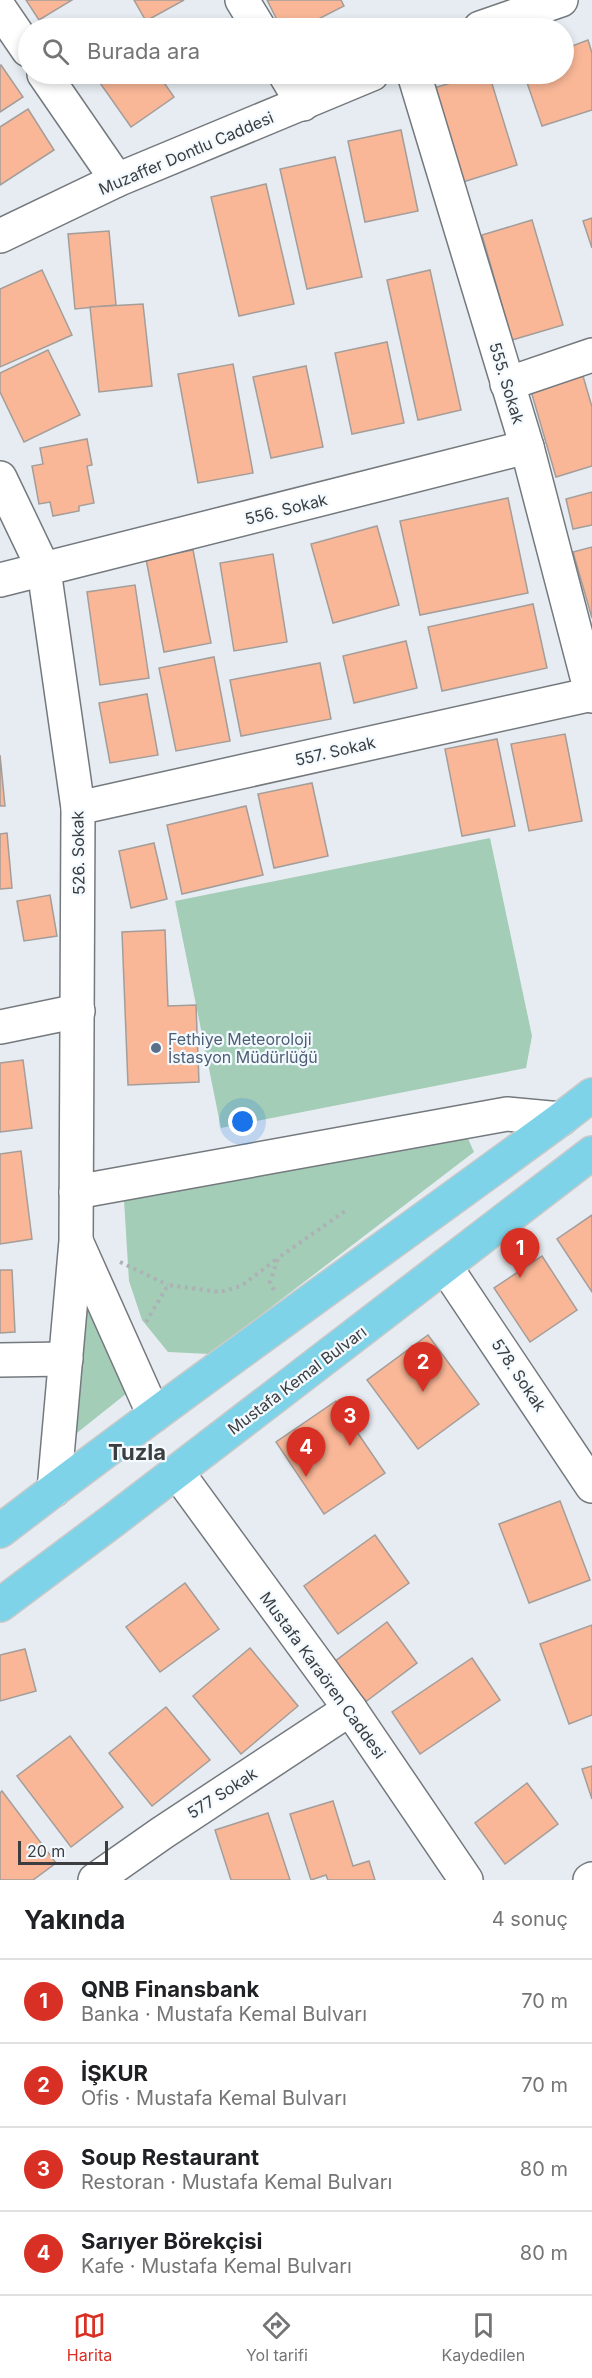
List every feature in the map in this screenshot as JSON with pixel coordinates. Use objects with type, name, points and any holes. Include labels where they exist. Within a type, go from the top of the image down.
[{"type":"main road","points":[[0,1531],[154,1415],[290,1318],[592,1095]]},
{"type":"main road","name":"Mustafa Kemal Bulvarı","points":[[0,1605],[592,1153]]},
{"type":"street","points":[[242,0],[253,18]]},
{"type":"street","points":[[485,17],[561,0]]},
{"type":"street","points":[[0,9],[18,35]]},
{"type":"street","points":[[51,84],[117,180]]},
{"type":"street","points":[[291,84],[303,104]]},
{"type":"street","name":"Muzaffer Dontlu Caddesi","points":[[0,236],[117,180],[349,84]]},
{"type":"street","name":"555. Sokak","points":[[417,84],[527,447],[592,694]]},
{"type":"street","points":[[507,384],[592,355]]},
{"type":"street","name":"556. Sokak","points":[[0,580],[527,447]]},
{"type":"street","name":"526. Sokak","points":[[0,478],[44,570],[78,808],[76,1241],[54,1490]]},
{"type":"street","name":"557. Sokak","points":[[78,808],[592,694]]},
{"type":"street","points":[[0,1027],[78,1011]]},
{"type":"street","points":[[76,1192],[507,1114],[561,1119]]},
{"type":"street","points":[[76,1241],[154,1415]]},
{"type":"street","name":"578. Sokak","points":[[445,1266],[592,1485]]},
{"type":"street","points":[[0,1360],[66,1359]]},
{"type":"street","name":"Mustafa Karaören Caddesi","points":[[177,1472],[350,1709],[466,1880]]},
{"type":"street","name":"577 Sokak","points":[[95,1880],[350,1709]]},
{"type":"path","points":[[119,1261],[168,1285],[220,1292],[241,1286],[348,1209]]},
{"type":"path","points":[[278,1258],[270,1282],[290,1318]]},
{"type":"path","points":[[127,1354],[168,1285]]},
{"type":"green space","points":[[490,838],[532,1036],[526,1068],[221,1128],[175,901]]},
{"type":"green space","points":[[465,1132],[474,1152],[210,1354],[168,1352],[142,1320],[129,1281],[124,1200]]},
{"type":"green space","points":[[83,1292],[127,1393],[68,1440]]},
{"type":"building","points":[[26,0],[72,0],[42,18],[38,18]]},
{"type":"building","points":[[134,0],[184,0],[151,18],[144,18]]},
{"type":"building","points":[[267,0],[341,0],[344,6],[321,18],[276,18]]},
{"type":"building","points":[[588,40],[592,53],[592,110],[542,126],[527,84],[574,84],[574,45]]},
{"type":"building","points":[[0,66],[23,97],[0,112]]},
{"type":"building","points":[[101,84],[165,84],[174,97],[131,127]]},
{"type":"building","points":[[447,84],[492,84],[517,165],[463,182],[434,88]]},
{"type":"building","points":[[28,109],[54,150],[0,185],[0,127]]},
{"type":"building","points":[[401,130],[418,211],[365,222],[348,141]]},
{"type":"building","points":[[335,157],[362,277],[307,289],[280,169]]},
{"type":"building","points":[[266,184],[294,304],[239,316],[211,197]]},
{"type":"building","points":[[592,218],[592,248],[583,221]]},
{"type":"building","points":[[532,220],[563,325],[512,340],[482,235]]},
{"type":"building","points":[[109,231],[116,305],[75,309],[68,234]]},
{"type":"building","points":[[42,270],[72,335],[0,367],[0,289]]},
{"type":"building","points":[[430,270],[461,410],[418,420],[387,280]]},
{"type":"building","points":[[143,304],[152,386],[99,392],[90,307]]},
{"type":"building","points":[[387,342],[404,423],[352,434],[335,353]]},
{"type":"building","points":[[48,350],[80,415],[24,442],[0,392],[0,373]]},
{"type":"building","points":[[233,364],[253,473],[198,483],[178,374]]},
{"type":"building","points":[[306,366],[323,447],[271,458],[253,377]]},
{"type":"building","points":[[583,376],[592,407],[592,466],[556,477],[531,391]]},
{"type":"building","points":[[87,439],[92,465],[87,466],[94,503],[79,506],[79,511],[53,516],[50,502],[39,504],[32,466],[43,464],[40,448]]},
{"type":"building","points":[[592,492],[592,525],[573,529],[566,499]]},
{"type":"building","points":[[508,498],[528,593],[420,615],[400,521]]},
{"type":"building","points":[[377,526],[399,605],[333,623],[311,544]]},
{"type":"building","points":[[592,547],[592,618],[573,552]]},
{"type":"building","points":[[193,550],[211,643],[164,652],[146,559]]},
{"type":"building","points":[[273,554],[287,642],[234,651],[220,563]]},
{"type":"building","points":[[135,585],[149,678],[100,685],[87,592]]},
{"type":"building","points":[[533,604],[547,668],[442,691],[428,627]]},
{"type":"building","points":[[406,641],[417,688],[354,703],[343,656]]},
{"type":"building","points":[[214,657],[230,741],[176,751],[159,668]]},
{"type":"building","points":[[320,663],[331,719],[241,736],[230,680]]},
{"type":"building","points":[[147,694],[158,755],[110,763],[99,703]]},
{"type":"building","points":[[565,734],[582,821],[529,831],[511,744]]},
{"type":"building","points":[[497,739],[515,826],[462,836],[445,749]]},
{"type":"building","points":[[0,755],[5,806],[0,806]]},
{"type":"building","points":[[312,783],[328,856],[274,868],[258,794]]},
{"type":"building","points":[[246,806],[263,875],[182,894],[167,825]]},
{"type":"building","points":[[7,833],[12,888],[0,889],[0,834]]},
{"type":"building","points":[[154,843],[167,899],[131,908],[119,851]]},
{"type":"building","points":[[50,895],[57,936],[24,941],[17,901]]},
{"type":"building","points":[[165,930],[168,1006],[196,1005],[199,1082],[128,1085],[122,932]]},
{"type":"building","points":[[23,1060],[32,1128],[0,1132],[0,1063]]},
{"type":"building","points":[[21,1151],[32,1239],[0,1244],[0,1154]]},
{"type":"building","points":[[592,1215],[592,1292],[557,1239]]},
{"type":"building","points":[[542,1256],[577,1310],[530,1342],[494,1288]]},
{"type":"building","points":[[0,1270],[12,1270],[15,1332],[0,1333]]},
{"type":"building","points":[[428,1335],[479,1404],[418,1449],[367,1380]]},
{"type":"building","points":[[336,1401],[385,1473],[324,1514],[276,1442]]},
{"type":"building","points":[[560,1501],[590,1580],[529,1603],[499,1524]]},
{"type":"building","points":[[375,1535],[409,1583],[338,1634],[304,1586]]},
{"type":"building","points":[[185,1583],[219,1629],[160,1672],[126,1627]]},
{"type":"building","points":[[387,1622],[417,1663],[364,1703],[334,1662]]},
{"type":"building","points":[[592,1625],[592,1715],[569,1724],[540,1644]]},
{"type":"building","points":[[250,1648],[298,1706],[241,1754],[193,1696]]},
{"type":"building","points":[[25,1649],[36,1691],[0,1701],[0,1655]]},
{"type":"building","points":[[472,1658],[500,1700],[420,1754],[392,1712]]},
{"type":"building","points":[[166,1707],[210,1760],[152,1806],[109,1753]]},
{"type":"building","points":[[70,1736],[123,1807],[71,1847],[17,1776]]},
{"type":"building","points":[[592,1766],[592,1799],[582,1769]]},
{"type":"building","points":[[527,1783],[558,1824],[505,1864],[475,1823]]},
{"type":"building","points":[[2,1791],[56,1863],[33,1880],[0,1880],[0,1793]]},
{"type":"building","points":[[333,1801],[353,1866],[369,1861],[375,1880],[328,1880],[326,1875],[311,1880],[290,1814]]},
{"type":"building","points":[[268,1813],[290,1880],[231,1880],[215,1830]]},
{"type":"place","name":"Fethiye Meteoroloji İstasyon Müdürlüğü","points":[[156,1048]]},
{"type":"place","name":"QNB Finansbank","points":[[520,1278]]},
{"type":"place","name":"İŞKUR","points":[[423,1392]]},
{"type":"place","name":"Soup Restaurant","points":[[350,1446]]},
{"type":"place","name":"Sarıyer Börekçisi","points":[[306,1477]]},
{"type":"district","name":"Tuzla","points":[[137,1452]]}]
